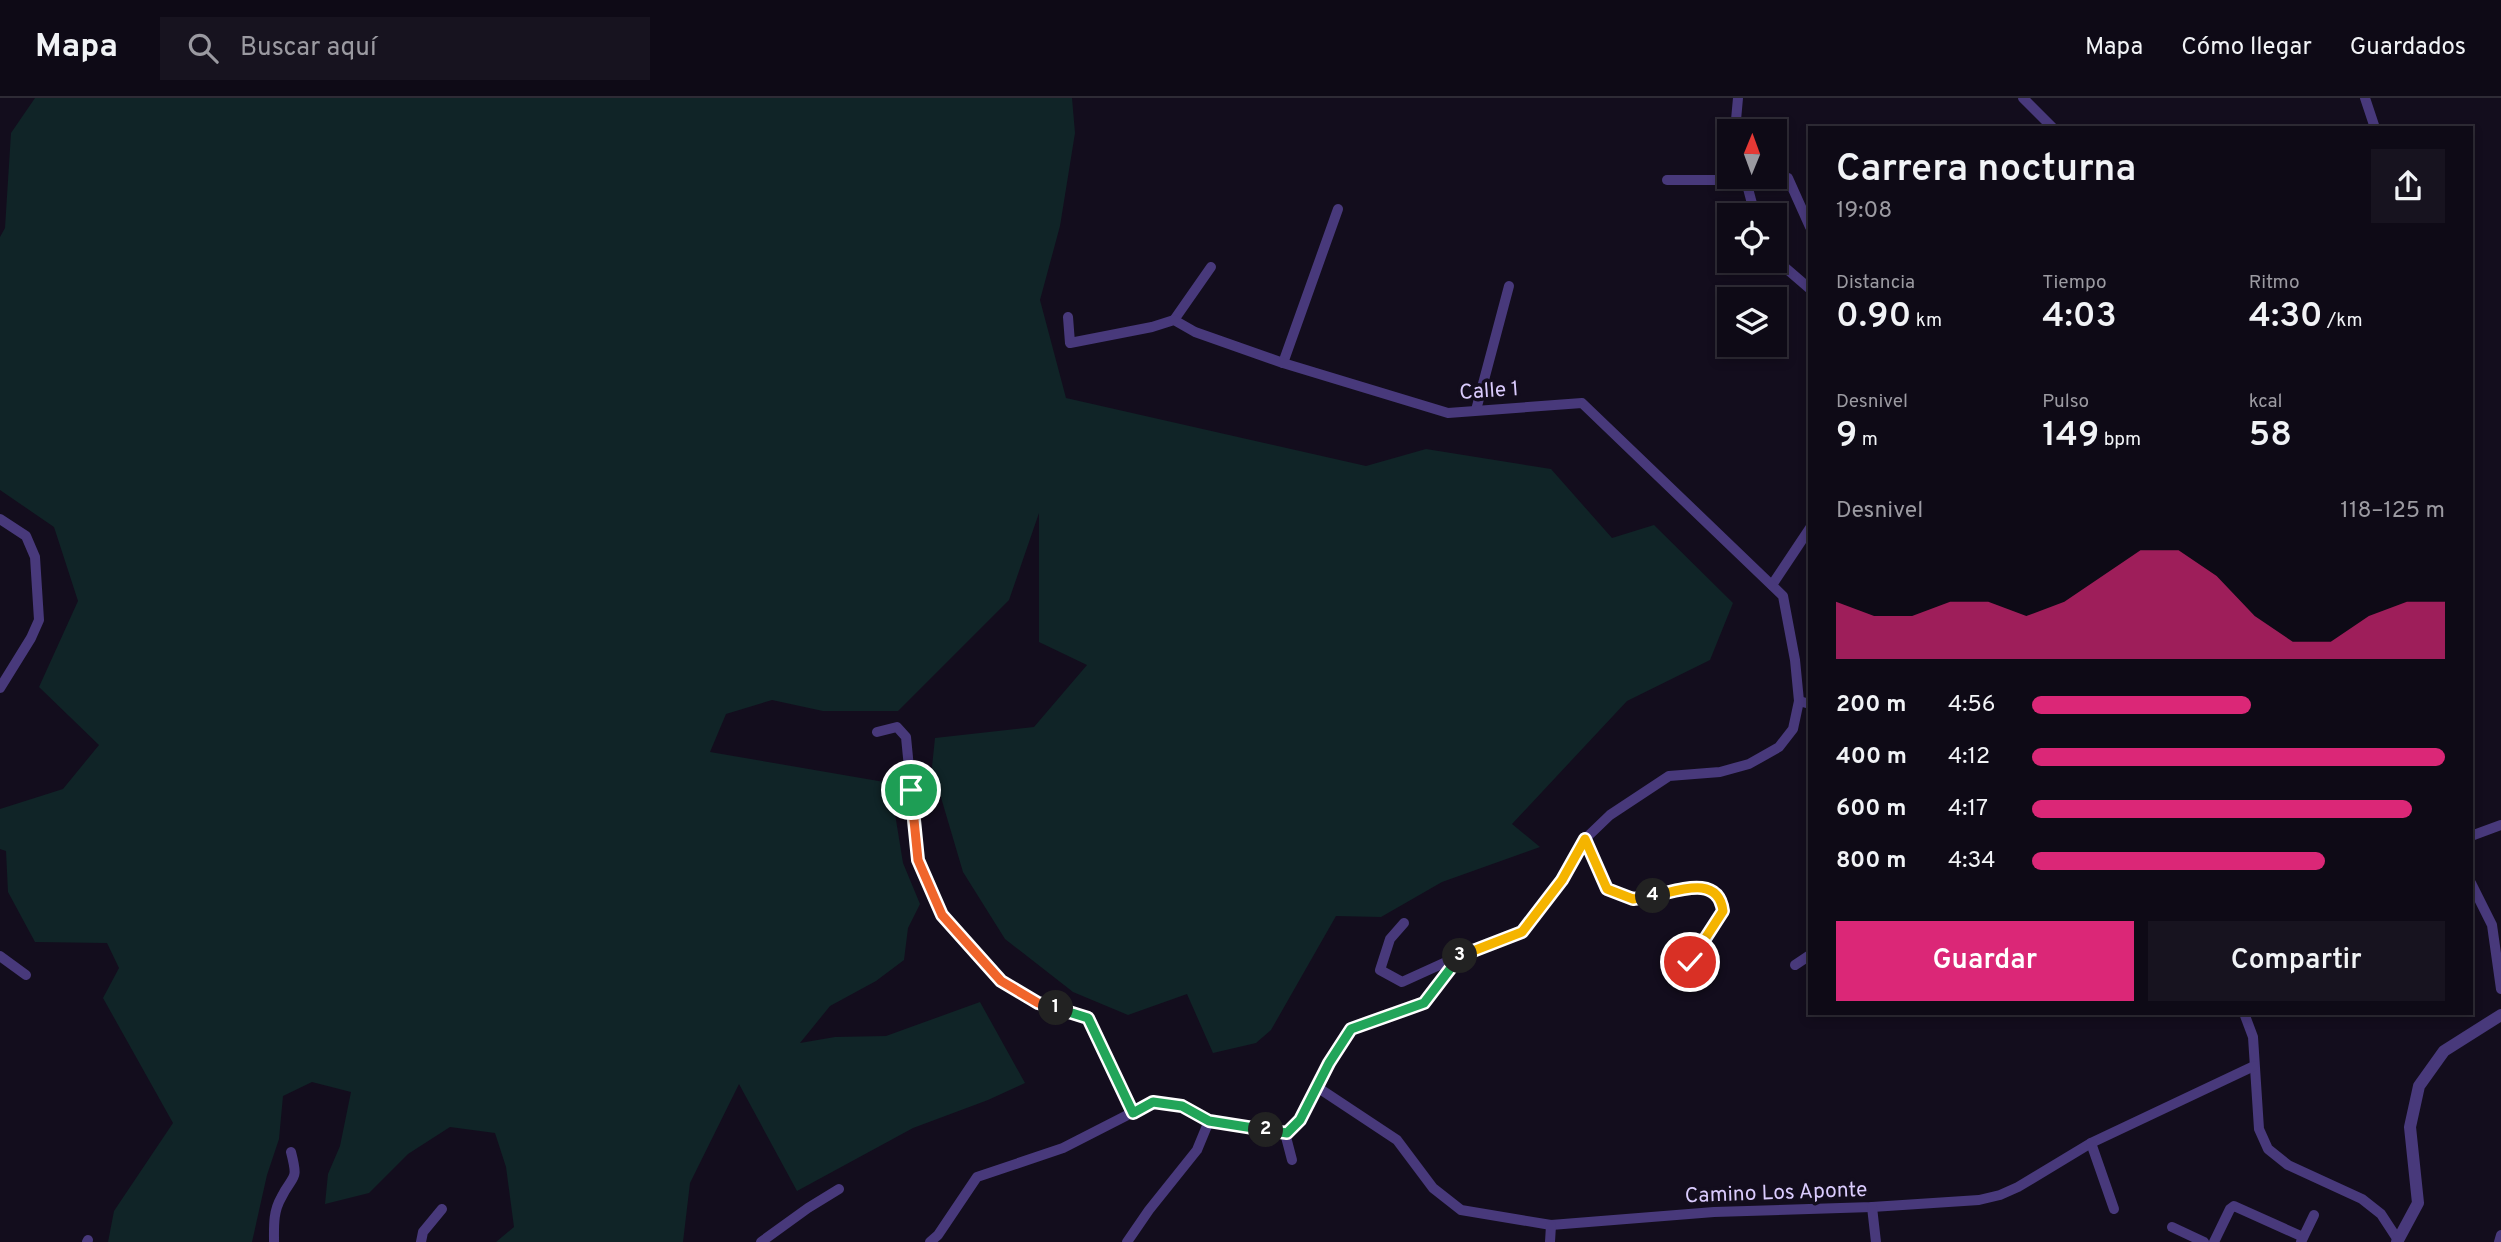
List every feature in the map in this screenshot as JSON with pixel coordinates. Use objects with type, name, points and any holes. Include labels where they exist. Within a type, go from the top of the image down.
[{"type":"street","points":[[1736,119],[1738,98]]},
{"type":"street","points":[[2023,98],[2051,126]]},
{"type":"street","points":[[2365,98],[2374,126]]},
{"type":"street","points":[[1788,178],[1808,223]]},
{"type":"street","points":[[1667,180],[1717,179]]},
{"type":"street","points":[[1283,363],[1338,209]]},
{"type":"street","points":[[1068,317],[1070,343],[1174,320],[1211,267]]},
{"type":"street","points":[[1787,269],[1808,287]]},
{"type":"street","points":[[1476,410],[1509,286]]},
{"type":"street","name":"Calle 1","points":[[1174,320],[1195,332],[1283,363],[1448,412],[1582,402],[1783,596],[1799,701]]},
{"type":"street","points":[[0,519],[26,536],[35,557],[39,620],[32,638],[0,688]]},
{"type":"street","points":[[1772,584],[1808,531]]},
{"type":"street","points":[[1404,923],[1390,939],[1380,970],[1402,982],[1522,932],[1562,880],[1585,839],[1610,815],[1669,776],[1729,770],[1749,764],[1779,747],[1793,729],[1799,701],[1808,703]]},
{"type":"street","points":[[877,732],[897,727],[906,737],[918,860],[942,915],[1001,981],[1038,1003],[1088,1018],[1133,1113]]},
{"type":"street","points":[[2473,835],[2501,825]]},
{"type":"street","points":[[1585,839],[1607,889],[1633,899],[1696,888],[1713,890],[1721,899],[1723,911],[1690,962]]},
{"type":"street","points":[[2473,887],[2492,925],[2501,989]]},
{"type":"street","points":[[0,956],[26,975]]},
{"type":"street","points":[[1795,965],[1808,956]]},
{"type":"street","points":[[1292,1160],[1287,1133],[1300,1120],[1329,1063],[1351,1029],[1424,1003],[1458,957]]},
{"type":"street","points":[[2245,1015],[2253,1037],[2259,1129],[2268,1149],[2288,1164],[2362,1199],[2381,1214],[2398,1241]]},
{"type":"street","points":[[2398,1241],[2418,1203],[2410,1127],[2419,1086],[2444,1051],[2501,1015]]},
{"type":"street","name":"Camino Los Aponte","points":[[1317,1087],[1398,1140],[1433,1188],[1461,1210],[1550,1225],[1714,1212],[1872,1208],[1979,1200],[2018,1187],[2091,1143],[2254,1066]]},
{"type":"street","points":[[930,1242],[938,1235],[978,1177],[1063,1148],[1153,1102],[1182,1106],[1209,1121],[1287,1133]]},
{"type":"street","points":[[1127,1242],[1197,1150],[1209,1121]]},
{"type":"street","points":[[2091,1143],[2114,1209]]},
{"type":"street","points":[[274,1242],[274,1217],[282,1196],[294,1181],[296,1171],[291,1152]]},
{"type":"street","points":[[761,1242],[839,1189]]},
{"type":"street","points":[[2214,1242],[2234,1206],[2302,1239],[2314,1215]]},
{"type":"street","points":[[1872,1208],[1876,1242]]},
{"type":"street","points":[[421,1242],[423,1232],[442,1209]]},
{"type":"street","points":[[1549,1242],[1550,1225]]},
{"type":"street","points":[[2172,1227],[2204,1242]]},
{"type":"street","points":[[2500,1242],[2501,1235]]},
{"type":"green space","points":[[35,98],[1072,98],[1075,133],[1060,226],[1040,300],[1066,398],[1366,466],[1426,449],[1551,469],[1612,538],[1654,525],[1733,603],[1710,660],[1627,701],[1512,824],[1540,847],[1442,882],[1381,917],[1336,916],[1271,1030],[1256,1043],[1213,1053],[1187,994],[1128,1015],[1073,992],[1005,939],[963,872],[932,767],[935,738],[1034,727],[1087,665],[1039,642],[1039,513],[1009,600],[898,711],[823,711],[772,700],[726,714],[710,752],[890,783],[903,863],[920,904],[908,928],[904,960],[876,981],[830,1006],[800,1043],[835,1037],[886,1036],[980,1002],[1025,1083],[913,1128],[797,1191],[739,1084],[690,1183],[683,1242],[496,1242],[514,1227],[506,1167],[495,1133],[450,1127],[408,1154],[369,1193],[325,1204],[328,1174],[340,1146],[351,1092],[312,1082],[283,1096],[279,1139],[267,1175],[252,1242],[108,1242],[114,1211],[173,1123],[103,998],[119,968],[107,943],[35,942],[8,892],[6,851],[0,849],[0,809],[63,789],[99,745],[39,687],[78,601],[54,527],[0,490],[0,237],[5,228],[11,133]]},
{"type":"route","points":[[911,790],[918,860],[942,915],[1001,981],[1038,1003],[1088,1018],[1133,1113],[1153,1102],[1182,1106],[1209,1121],[1287,1133],[1300,1120],[1329,1063],[1351,1029],[1424,1003],[1458,957],[1522,932],[1562,880],[1585,839],[1607,889],[1633,899],[1696,888],[1713,890],[1721,899],[1723,911],[1690,962]]}]
